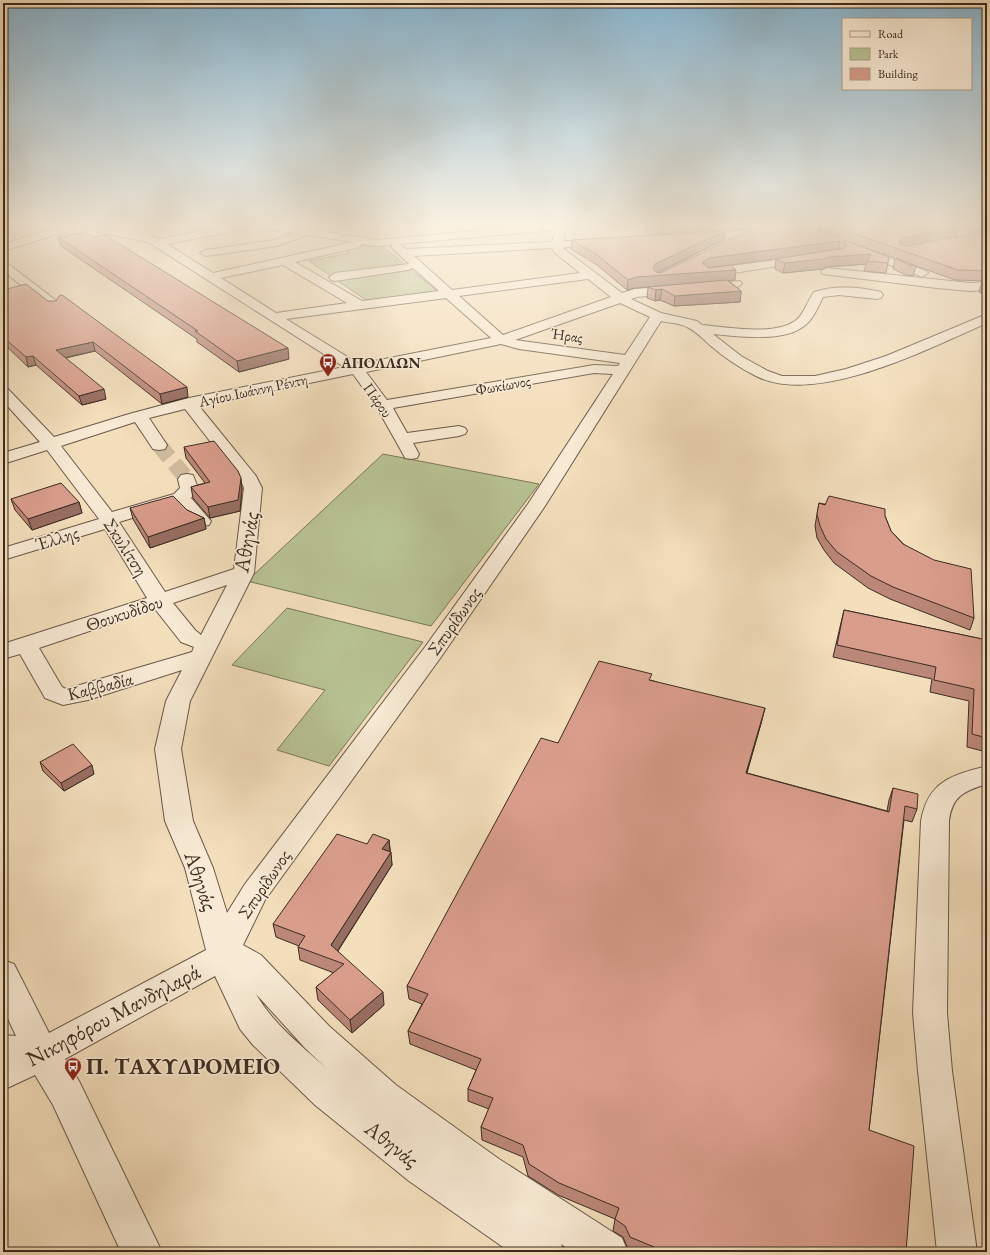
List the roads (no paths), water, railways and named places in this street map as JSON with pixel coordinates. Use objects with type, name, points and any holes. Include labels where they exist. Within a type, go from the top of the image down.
[{"type":"street","points":[[28,285],[54,305]]},
{"type":"street","name":"Πάρου","points":[[223,285],[356,369],[384,405],[411,454]]},
{"type":"street","points":[[325,285],[359,305]]},
{"type":"street","points":[[438,285],[501,340]]},
{"type":"street","points":[[272,317],[519,285]]},
{"type":"street","points":[[602,285],[620,298],[657,316],[688,323],[700,329],[736,359],[763,374],[780,380],[802,381],[832,378],[891,359],[987,318]]},
{"type":"street","points":[[620,298],[636,293],[730,285]]},
{"type":"street","points":[[943,285],[970,287],[987,286]]},
{"type":"street","points":[[17,290],[32,287]]},
{"type":"street","points":[[700,329],[764,332],[781,331],[800,323],[818,295],[822,293],[836,292],[877,296]]},
{"type":"street","name":"Αγίου Ιωάννη Ρέντη","points":[[3,459],[139,416],[189,403],[501,340],[530,330],[540,331],[555,326],[553,322],[620,298]]},
{"type":"street","name":"Σπυρίδωνος","points":[[223,956],[239,920],[255,892],[433,652],[536,506],[657,316]]},
{"type":"street","name":"Ήρας","points":[[501,340],[519,345],[603,357],[626,365]]},
{"type":"street","points":[[594,369],[603,357]]},
{"type":"street","name":"Φωκίωνος","points":[[384,405],[594,369],[626,365]]},
{"type":"street","name":"Σκυλίτση","points":[[3,392],[51,444],[109,520],[161,602],[188,636],[203,650]]},
{"type":"street","name":"Αθηνάς","points":[[189,403],[250,480],[253,496],[244,573],[178,701],[168,749],[179,821],[199,868],[212,910],[223,956],[234,985],[252,1018],[265,1034],[328,1093],[422,1168],[544,1252]]},
{"type":"street","points":[[139,416],[160,445]]},
{"type":"street","points":[[403,439],[459,431]]},
{"type":"street","points":[[187,479],[190,485],[189,490],[180,498],[202,521]]},
{"type":"street","name":"Έλλης","points":[[3,554],[180,498]]},
{"type":"street","name":"Θουκυδίδου","points":[[3,652],[161,602],[244,573]]},
{"type":"street","name":"Καββαδία","points":[[26,645],[53,692],[63,697],[80,694],[203,650]]},
{"type":"street","points":[[957,1252],[935,1071],[930,1013],[935,809],[944,794],[964,781],[987,775]]},
{"type":"street","points":[[223,956],[232,955],[250,965],[321,1042],[383,1097],[486,1172],[608,1252]]},
{"type":"street","name":"Νικηφόρου Μανδηλαρά","points":[[3,1073],[42,1054],[223,956]]},
{"type":"street","points":[[3,974],[42,1054],[66,1093],[142,1252]]},
{"type":"street","points":[[3,1051],[42,1054]]},
{"type":"tunnel","points":[[159,445],[187,479]]},
{"type":"place","name":"ΑΠΟΛΛΩΝ","points":[[328,377]]},
{"type":"place","name":"Π. ΤΑΧΥΔΡΟΜΕΙΟ","points":[[73,1081]]}]
